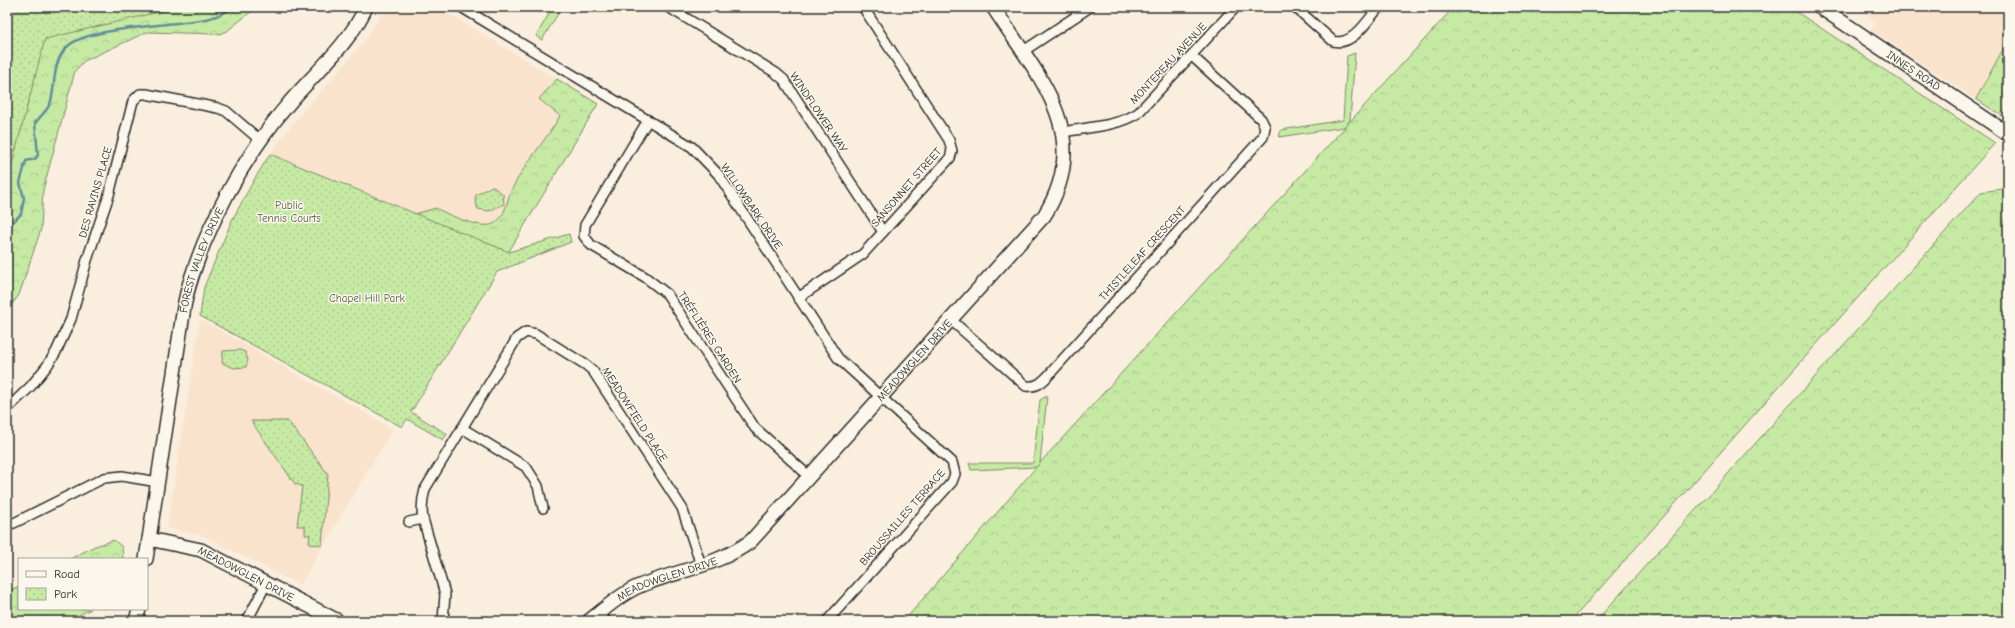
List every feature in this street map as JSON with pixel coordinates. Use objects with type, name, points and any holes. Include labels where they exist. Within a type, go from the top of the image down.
[{"type":"street","name":"FOREST VALLEY DRIVE","points":[[146,558],[187,291],[217,213],[250,154],[274,120],[344,40],[366,7]]},
{"type":"street","name":"WILLOWBARK DRIVE","points":[[461,7],[692,147],[718,174],[838,358],[881,398]]},
{"type":"street","name":"WINDFLOWER WAY","points":[[668,7],[776,73],[784,80],[883,232]]},
{"type":"street","name":"SANSONNET STREET","points":[[798,298],[854,261],[883,232],[947,161],[952,151],[949,140],[863,7]]},
{"type":"street","name":"MEADOWGLEN DRIVE","points":[[598,619],[622,596],[636,588],[730,554],[751,541],[1038,224],[1050,206],[1060,181],[1064,162],[1063,132],[1056,106],[993,7]]},
{"type":"street","points":[[1022,52],[1090,7]]},
{"type":"street","name":"MONTEREAU AVENUE","points":[[1063,132],[1111,124],[1130,119],[1146,106],[1236,7]]},
{"type":"street","points":[[1294,7],[1333,42],[1338,43],[1350,40],[1379,7]]},
{"type":"street","name":"INNES ROAD","points":[[1820,7],[2008,134]]},
{"type":"street","name":"THISTLELEAF CRESCENT","points":[[951,320],[1026,386],[1033,387],[1039,385],[1052,372],[1263,137],[1265,127],[1261,119],[1192,56]]},
{"type":"street","name":"DES RAVINS PLACE","points":[[7,409],[31,386],[47,366],[56,352],[71,319],[87,260],[109,195],[132,101],[140,94],[146,94],[218,108],[226,111],[260,140]]},
{"type":"street","name":"TRÉFLIÈRES GARDEN","points":[[648,120],[585,225],[584,236],[591,245],[644,277],[667,294],[755,428],[810,477]]},
{"type":"street","name":"MEADOWFIELD PLACE","points":[[443,621],[445,594],[421,508],[425,489],[516,338],[526,332],[536,334],[586,365],[593,371],[682,508],[701,565]]},
{"type":"street","name":"BROUSSAILLES TERRACE","points":[[827,621],[952,482],[955,474],[952,462],[881,398]]},
{"type":"street","points":[[462,428],[526,467],[538,486],[543,508]]},
{"type":"street","points":[[7,524],[14,523],[104,478],[122,476],[158,482]]},
{"type":"street","points":[[409,522],[424,519]]},
{"type":"street","name":"MEADOWGLEN DRIVE","points":[[149,539],[194,547],[338,621]]},
{"type":"street","points":[[248,621],[266,584]]},
{"type":"street","points":[[136,621],[139,610]]},
{"type":"shaded area","points":[[384,7],[438,7],[598,104],[509,252],[270,154],[295,121],[361,46],[372,30]]},
{"type":"shaded area","points":[[1857,7],[2008,7],[2007,41],[1976,99],[1871,30],[1876,22]]},
{"type":"shaded area","points":[[200,319],[393,429],[300,585],[204,536],[167,528]]},
{"type":"green space","points":[[7,7],[179,7],[45,39],[7,183]]},
{"type":"green space","points":[[41,7],[257,7],[227,31],[219,34],[147,32],[84,61],[75,71],[43,190],[41,229],[19,295],[7,311],[7,73]]},
{"type":"green space","points":[[553,7],[562,7],[542,40],[536,36]]},
{"type":"green space","points":[[1454,7],[1789,7],[1995,143],[1571,621],[904,621],[1038,465]]},
{"type":"green space","points":[[2008,40],[2008,118],[2007,119],[1976,99]]},
{"type":"green space","points":[[1355,53],[1350,120],[1344,127],[1279,137],[1281,130],[1343,120],[1347,56]]},
{"type":"green space","points":[[557,79],[598,104],[494,276],[474,305],[394,220],[436,208],[448,214],[481,225],[493,224],[498,221],[504,212],[518,178],[560,116],[539,99]]},
{"type":"green space","name":"Chapel Hill Park","points":[[270,154],[509,252],[569,234],[571,242],[497,272],[411,412],[447,434],[443,440],[407,419],[402,427],[200,316],[204,287],[232,220]]},
{"type":"green space","points":[[492,186],[503,194],[504,204],[489,211],[478,209],[475,200],[476,195]]},
{"type":"green space","points":[[2008,188],[2008,621],[1596,621],[1981,192]]},
{"type":"green space","points":[[240,350],[245,352],[248,360],[246,367],[234,368],[222,363],[223,351]]},
{"type":"green space","points":[[1047,396],[1040,463],[1037,467],[971,470],[969,463],[1033,463],[1040,400]]},
{"type":"green space","points":[[251,421],[288,421],[328,474],[322,545],[309,544],[310,535],[305,535],[305,526],[297,526],[302,486],[295,484]]},
{"type":"green space","points":[[114,540],[122,547],[123,558],[72,558],[95,546]]},
{"type":"green space","points":[[18,586],[18,610],[89,610],[67,621],[7,621],[7,592]]},
{"type":"waterway","points":[[7,228],[21,214],[24,198],[20,183],[26,161],[35,159],[38,155],[35,123],[50,104],[53,94],[55,72],[59,58],[68,46],[79,39],[95,34],[114,30],[196,21],[220,15],[235,7]]},
{"type":"park label","name":"Public Tennis Courts","points":[[289,211]]}]
